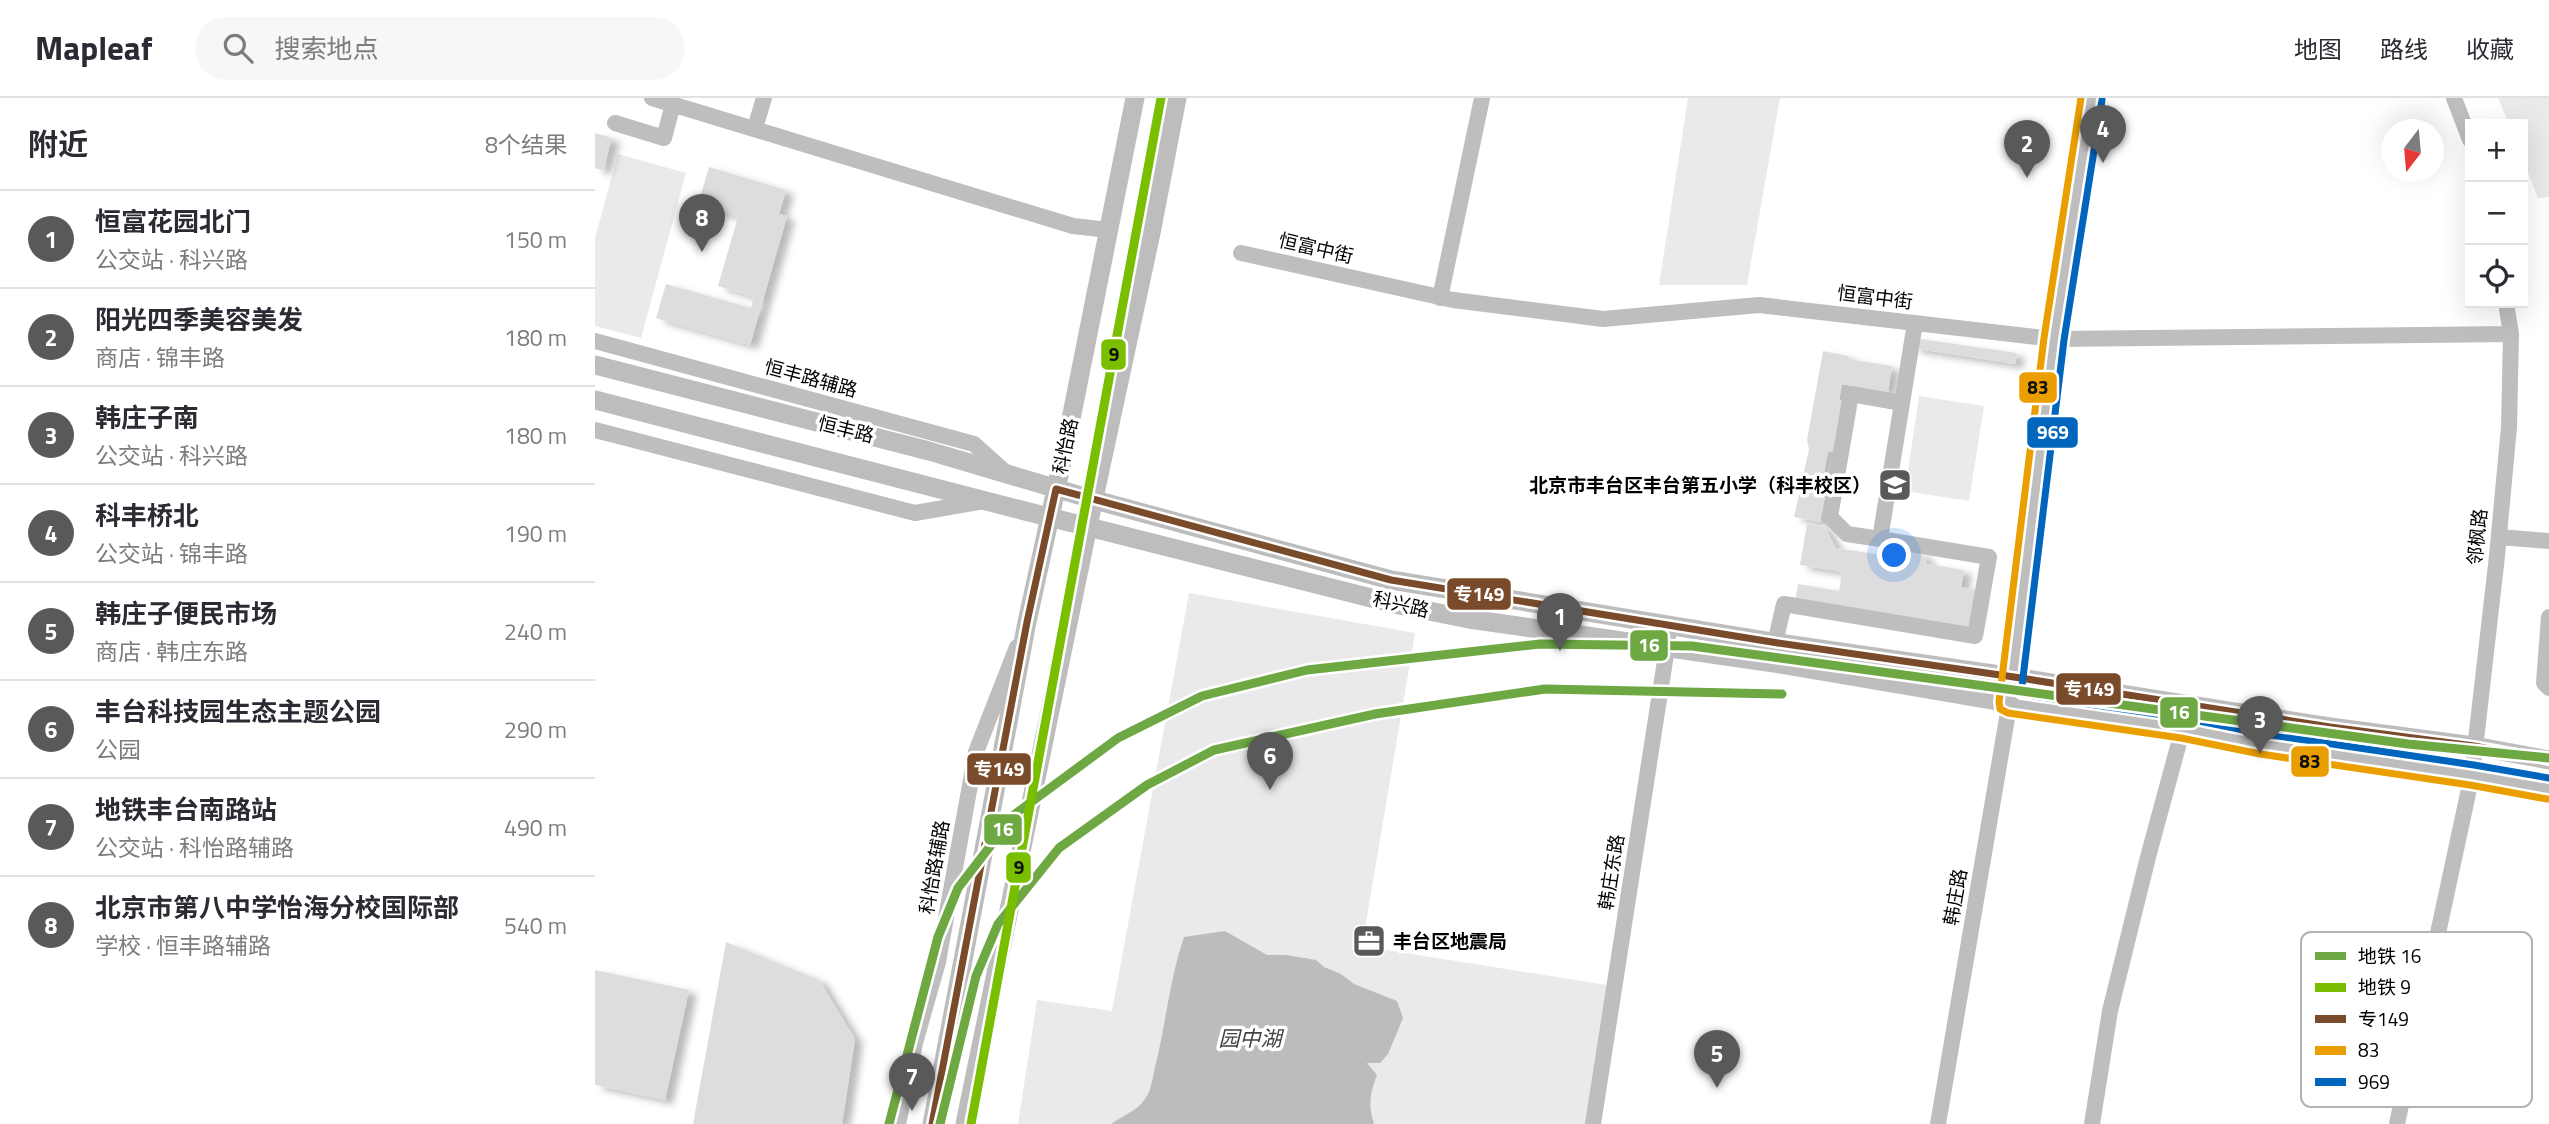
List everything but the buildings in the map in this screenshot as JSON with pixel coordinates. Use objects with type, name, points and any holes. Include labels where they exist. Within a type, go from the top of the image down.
[{"type":"main road","name":"科怡路","points":[[932,1124],[1027,622],[1135,98]]},
{"type":"main road","name":"科怡路","points":[[965,1124],[1177,98]]},
{"type":"main road","name":"恒丰路","points":[[595,365],[916,447],[1094,500]]},
{"type":"main road","name":"恒丰路","points":[[595,400],[1088,527]]},
{"type":"main road","name":"科兴路","points":[[1094,500],[1391,580],[1775,643],[2014,677],[2330,727],[2474,746],[2549,760]]},
{"type":"main road","name":"科兴路","points":[[1088,527],[1399,605],[1469,619],[1774,663],[2549,789]]},
{"type":"street","points":[[652,98],[1073,226],[1109,230]]},
{"type":"street","points":[[755,128],[764,98]]},
{"type":"street","points":[[1440,298],[1482,98]]},
{"type":"street","name":"韩庄路","points":[[1938,1124],[2014,677],[2054,340],[2092,98]]},
{"type":"street","points":[[2454,98],[2465,127]]},
{"type":"street","points":[[615,123],[664,138],[673,104]]},
{"type":"street","name":"恒富中街","points":[[1241,253],[1440,298],[1603,319],[1759,304],[2054,340],[2511,334]]},
{"type":"street","name":"邻枫路","points":[[2438,932],[2472,775],[2499,537],[2509,428],[2511,334],[2507,308]]},
{"type":"street","points":[[1880,539],[1915,323]]},
{"type":"street","name":"恒丰路辅路","points":[[595,341],[974,444],[1007,473]]},
{"type":"street","points":[[1775,643],[1784,604],[1975,636],[1989,558],[1847,534],[1831,517],[1851,394],[1902,403]]},
{"type":"street","points":[[595,430],[915,513],[985,501]]},
{"type":"street","points":[[2499,537],[2549,541]]},
{"type":"street","points":[[2549,617],[2544,683],[2549,688]]},
{"type":"street","name":"科怡路辅路","points":[[898,1124],[915,1043],[938,962],[976,752],[1027,622]]},
{"type":"street","name":"韩庄东路","points":[[1593,1124],[1669,626]]},
{"type":"street","points":[[2092,1124],[2110,1011],[2183,728]]},
{"type":"shaded area","points":[[1688,98],[1780,98],[1747,285],[1659,285]]},
{"type":"shaded area","points":[[2498,98],[2549,98],[2549,197],[2538,198],[2528,173],[2528,119],[2507,119]]},
{"type":"shaded area","points":[[618,154],[686,173],[641,338],[595,326],[595,238]]},
{"type":"shaded area","points":[[1919,396],[1984,406],[1969,501],[1905,491]]},
{"type":"shaded area","points":[[1189,593],[1415,633],[1362,946],[1613,986],[1589,1124],[1018,1124],[1037,1000],[1112,1011]]},
{"type":"water","name":"园中湖","points":[[1225,931],[1267,955],[1316,960],[1354,984],[1397,1001],[1403,1018],[1388,1054],[1380,1063],[1367,1063],[1377,1075],[1371,1099],[1374,1124],[1111,1124],[1138,1107],[1149,1091],[1184,937]]},
{"type":"metro line","name":"9","points":[[971,1124],[1161,98]]},
{"type":"metro line","name":"16","points":[[889,1124],[938,937],[958,888],[1015,814],[1118,738],[1202,696],[1307,670],[1540,644],[1692,646],[2408,744],[2549,758]]},
{"type":"metro line","name":"16","points":[[940,1124],[976,976],[998,924],[1059,848],[1147,785],[1214,750],[1375,714],[1545,689],[1782,694]]},
{"type":"transit line","name":"83","points":[[2081,98],[2044,338],[2000,709],[2008,713],[2181,738],[2260,754],[2547,799]]},
{"type":"transit line","name":"969","points":[[2102,100],[2064,340],[2021,694],[2549,778]]},
{"type":"transit line","name":"专149","points":[[932,1124],[1027,622],[1056,489],[1391,580],[1778,643],[2330,727],[2474,746],[2549,760]]},
{"type":"place","name":"科丰桥北","points":[[2103,163]]},
{"type":"place","name":"阳光四季美容美发","points":[[2027,178]]},
{"type":"place","name":"北京市第八中学怡海分校国际部","points":[[702,252]]},
{"type":"place","name":"北京市丰台区丰台第五小学（科丰校区）","points":[[1895,485]]},
{"type":"place","name":"恒富花园北门","points":[[1560,651]]},
{"type":"place","name":"韩庄子南","points":[[2260,754]]},
{"type":"place","name":"丰台科技园生态主题公园","points":[[1270,790]]},
{"type":"place","name":"丰台区地震局","points":[[1369,941]]},
{"type":"place","name":"韩庄子便民市场","points":[[1717,1088]]},
{"type":"place","name":"地铁丰台南路站","points":[[912,1111]]}]
